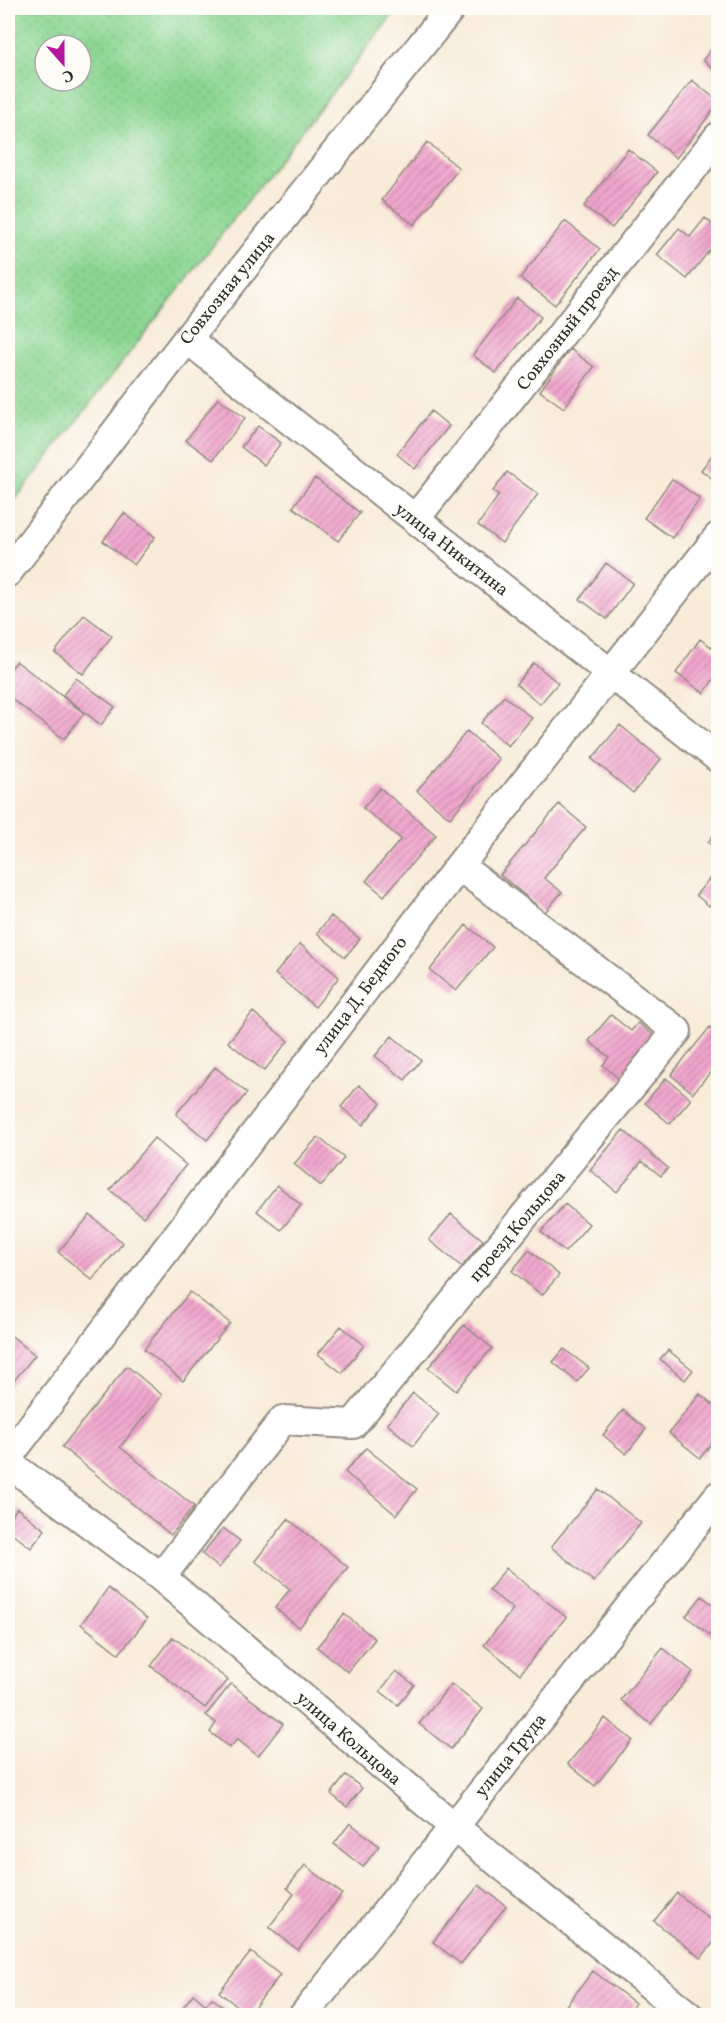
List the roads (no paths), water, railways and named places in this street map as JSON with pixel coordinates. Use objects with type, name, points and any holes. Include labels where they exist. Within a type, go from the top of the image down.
[{"type":"street","name":"Совхозная улица","points":[[8,572],[187,339],[451,8]]},
{"type":"street","name":"Совхозный проезд","points":[[415,519],[718,137]]},
{"type":"street","name":"улица Никитина","points":[[187,339],[718,758]]},
{"type":"street","name":"улица Д. Бедного","points":[[8,1457],[459,866],[718,537]]},
{"type":"street","name":"проезд Кольцова","points":[[161,1576],[284,1420],[353,1424],[677,1031],[459,866]]},
{"type":"street","name":"улица Кольцова","points":[[8,1463],[161,1576],[453,1826],[689,2016]]},
{"type":"street","name":"улица Труда","points":[[303,2016],[718,1496]]}]
